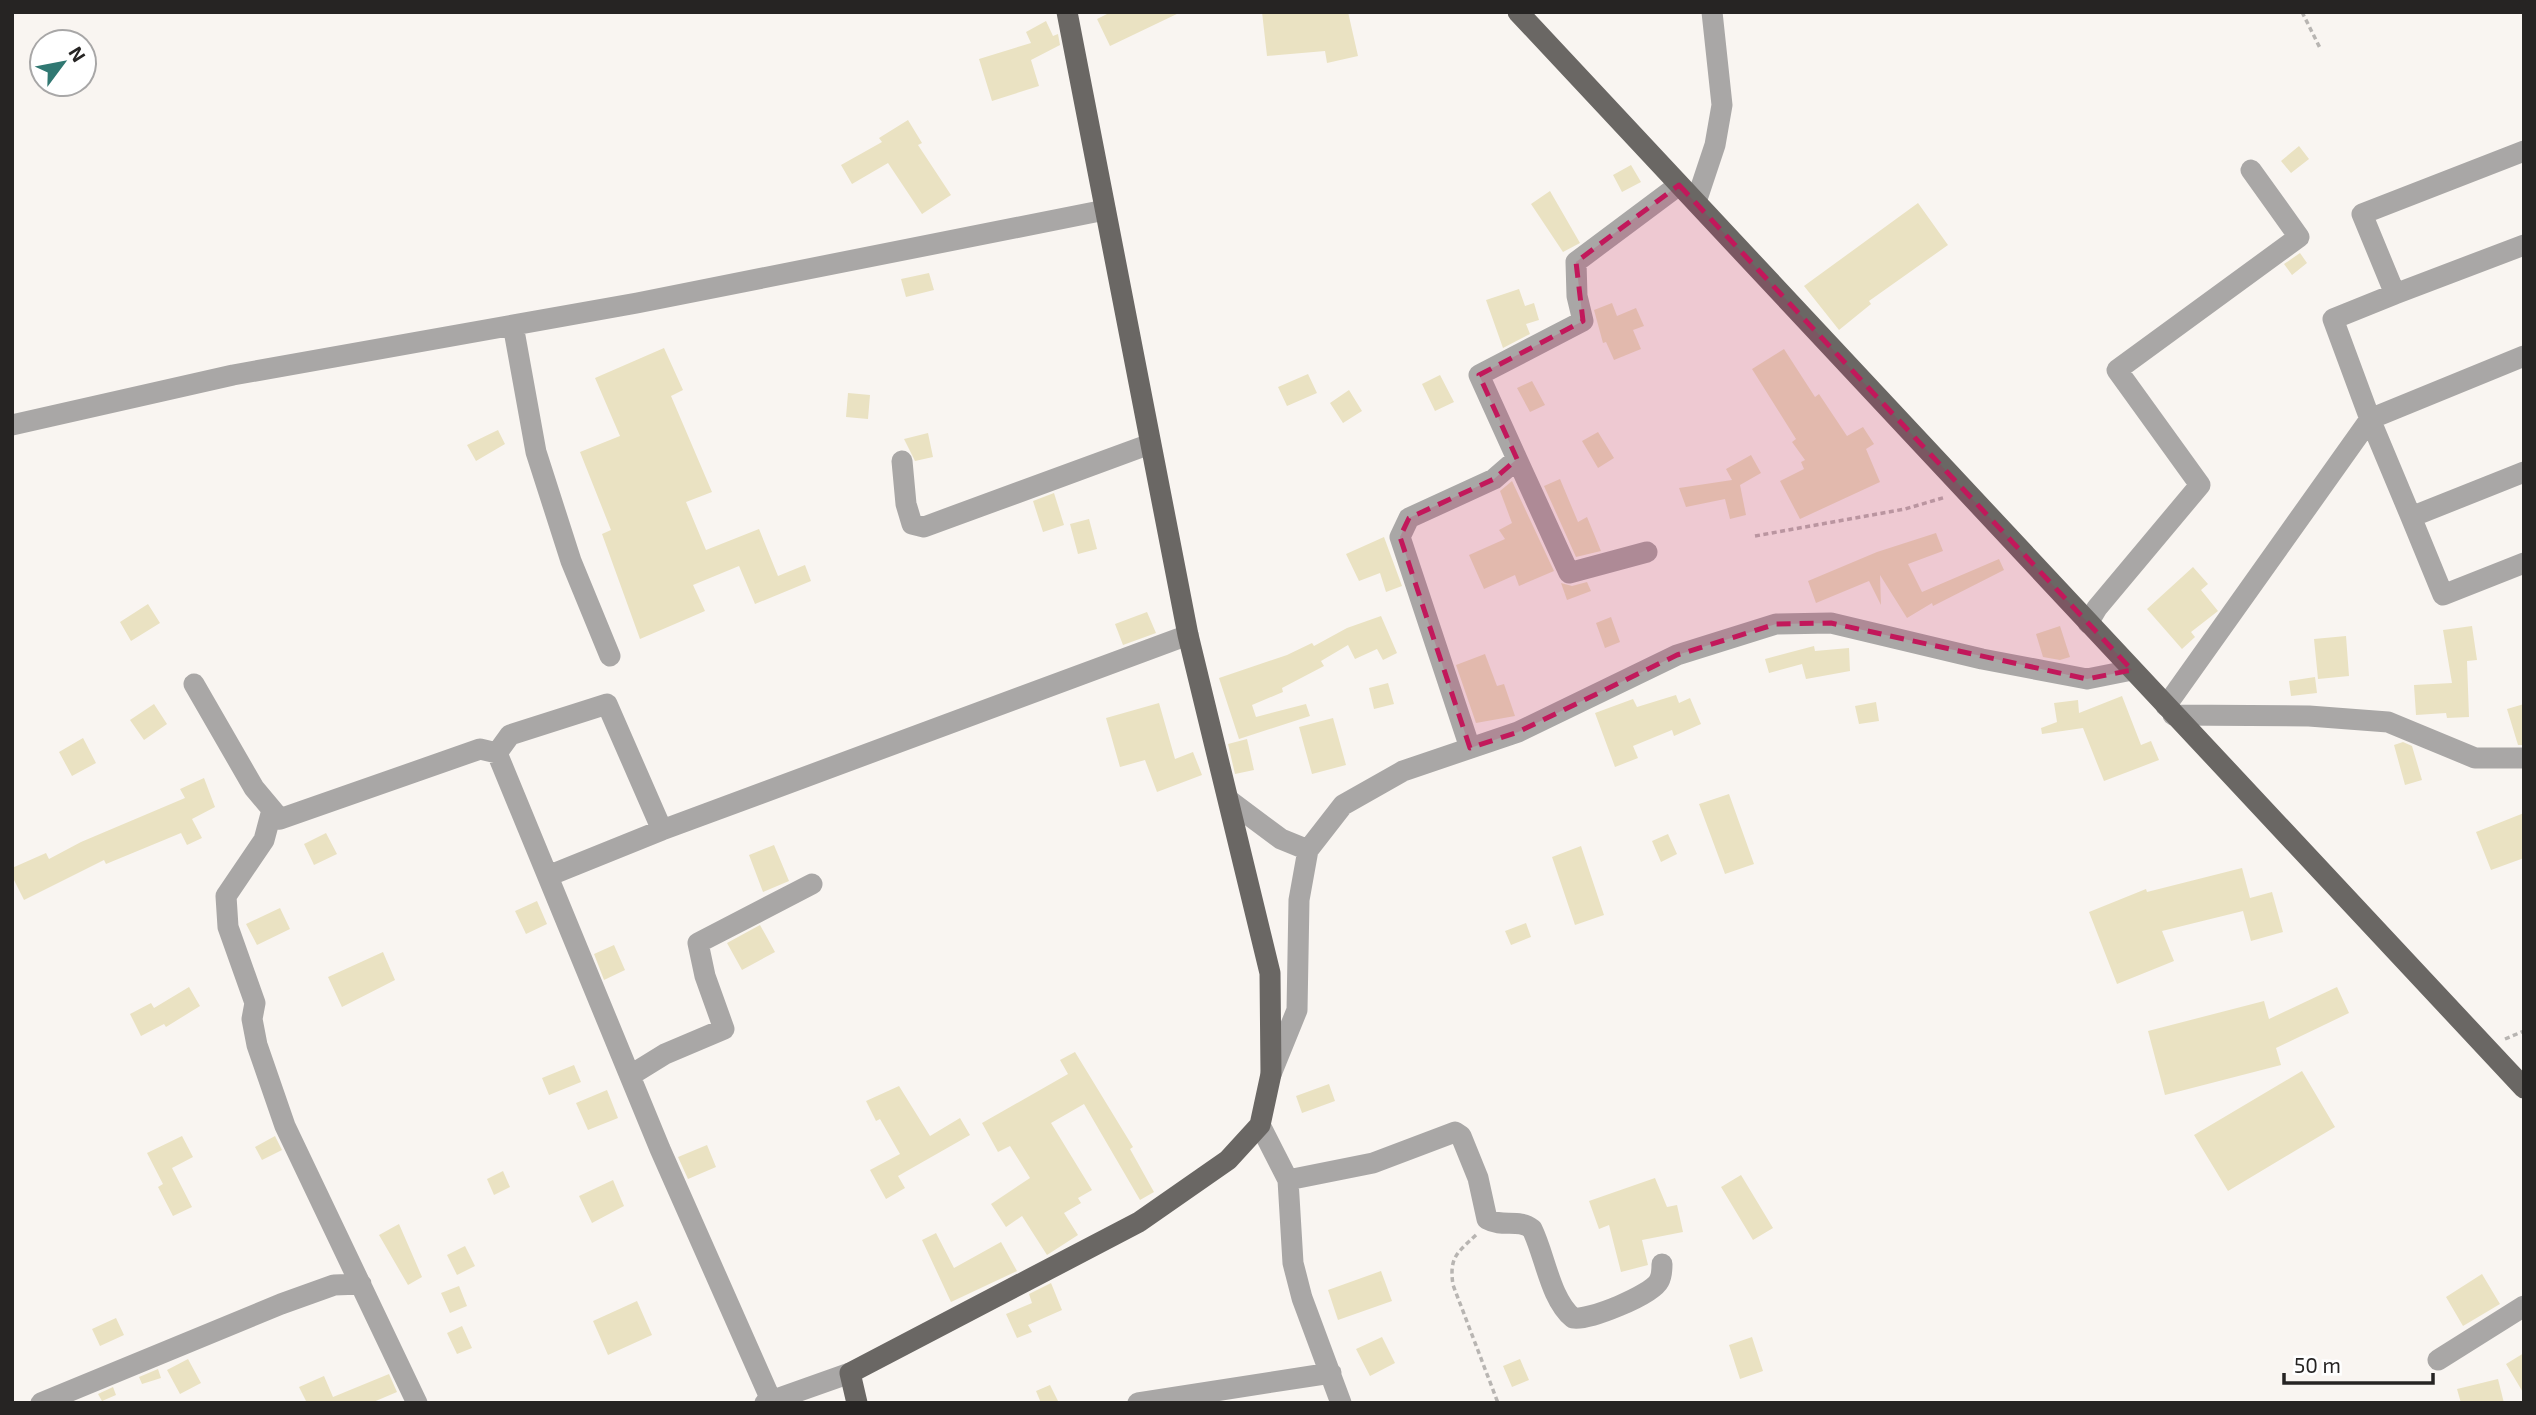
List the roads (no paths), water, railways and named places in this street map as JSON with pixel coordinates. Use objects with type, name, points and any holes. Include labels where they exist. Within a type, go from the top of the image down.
[{"type":"main road","points":[[857,1403],[850,1373],[1139,1222],[1228,1160],[1260,1125],[1271,1074],[1270,973],[1188,635],[1067,12]]},
{"type":"main road","points":[[1518,12],[2524,1088]]},
{"type":"street","points":[[1696,202],[1715,145],[1722,105],[1712,12]]},
{"type":"street","points":[[2395,294],[2362,214],[2524,151]]},
{"type":"street","points":[[2088,624],[2097,608],[2200,485],[2117,370],[2299,237],[2251,170]]},
{"type":"street","points":[[1647,552],[1569,573],[1479,375],[1583,321],[1577,296],[1576,262],[1679,185]]},
{"type":"street","points":[[12,425],[233,375],[513,325],[1105,210]]},
{"type":"street","points":[[2524,245],[2333,319],[2370,419],[2443,595],[2524,563]]},
{"type":"street","points":[[513,325],[536,452],[571,562],[610,656]]},
{"type":"street","points":[[2169,710],[2370,419],[2524,356]]},
{"type":"street","points":[[902,461],[905,504],[912,524],[924,527],[1150,444]]},
{"type":"street","points":[[1470,748],[1401,537],[1409,518],[1494,479],[1517,459]]},
{"type":"street","points":[[2411,517],[2524,472]]},
{"type":"street","points":[[1271,1074],[1297,1010],[1298,900],[1308,850],[1343,806],[1403,771],[1518,732],[1677,654],[1776,624],[1832,623],[1982,659],[2087,679],[2132,670]]},
{"type":"street","points":[[548,876],[662,830],[1188,635]]},
{"type":"street","points":[[194,684],[254,788],[280,819],[480,749],[497,753]]},
{"type":"street","points":[[497,753],[510,735],[607,704],[662,830]]},
{"type":"street","points":[[2169,710],[2388,722],[2475,758],[2524,758]]},
{"type":"street","points":[[497,753],[660,1149],[768,1401],[850,1373]]},
{"type":"street","points":[[1230,801],[1281,839],[1308,850]]},
{"type":"street","points":[[272,810],[264,840],[226,896],[228,927],[255,1003],[253,1019],[257,1045],[285,1126],[417,1403]]},
{"type":"street","points":[[631,1075],[665,1054],[724,1029],[705,976],[698,943],[812,884]]},
{"type":"street","points":[[1260,1125],[1288,1180],[1293,1263],[1302,1298],[1341,1403]]},
{"type":"street","points":[[1288,1180],[1373,1163],[1455,1132],[1461,1136],[1478,1178],[1487,1219],[1502,1226],[1520,1223],[1532,1229],[1554,1286],[1567,1313],[1573,1318],[1588,1318],[1648,1292],[1660,1279],[1662,1264]]},
{"type":"street","points":[[41,1403],[281,1304],[334,1285],[361,1284]]},
{"type":"street","points":[[2438,1360],[2524,1306]]},
{"type":"street","points":[[1138,1403],[1331,1373]]}]
